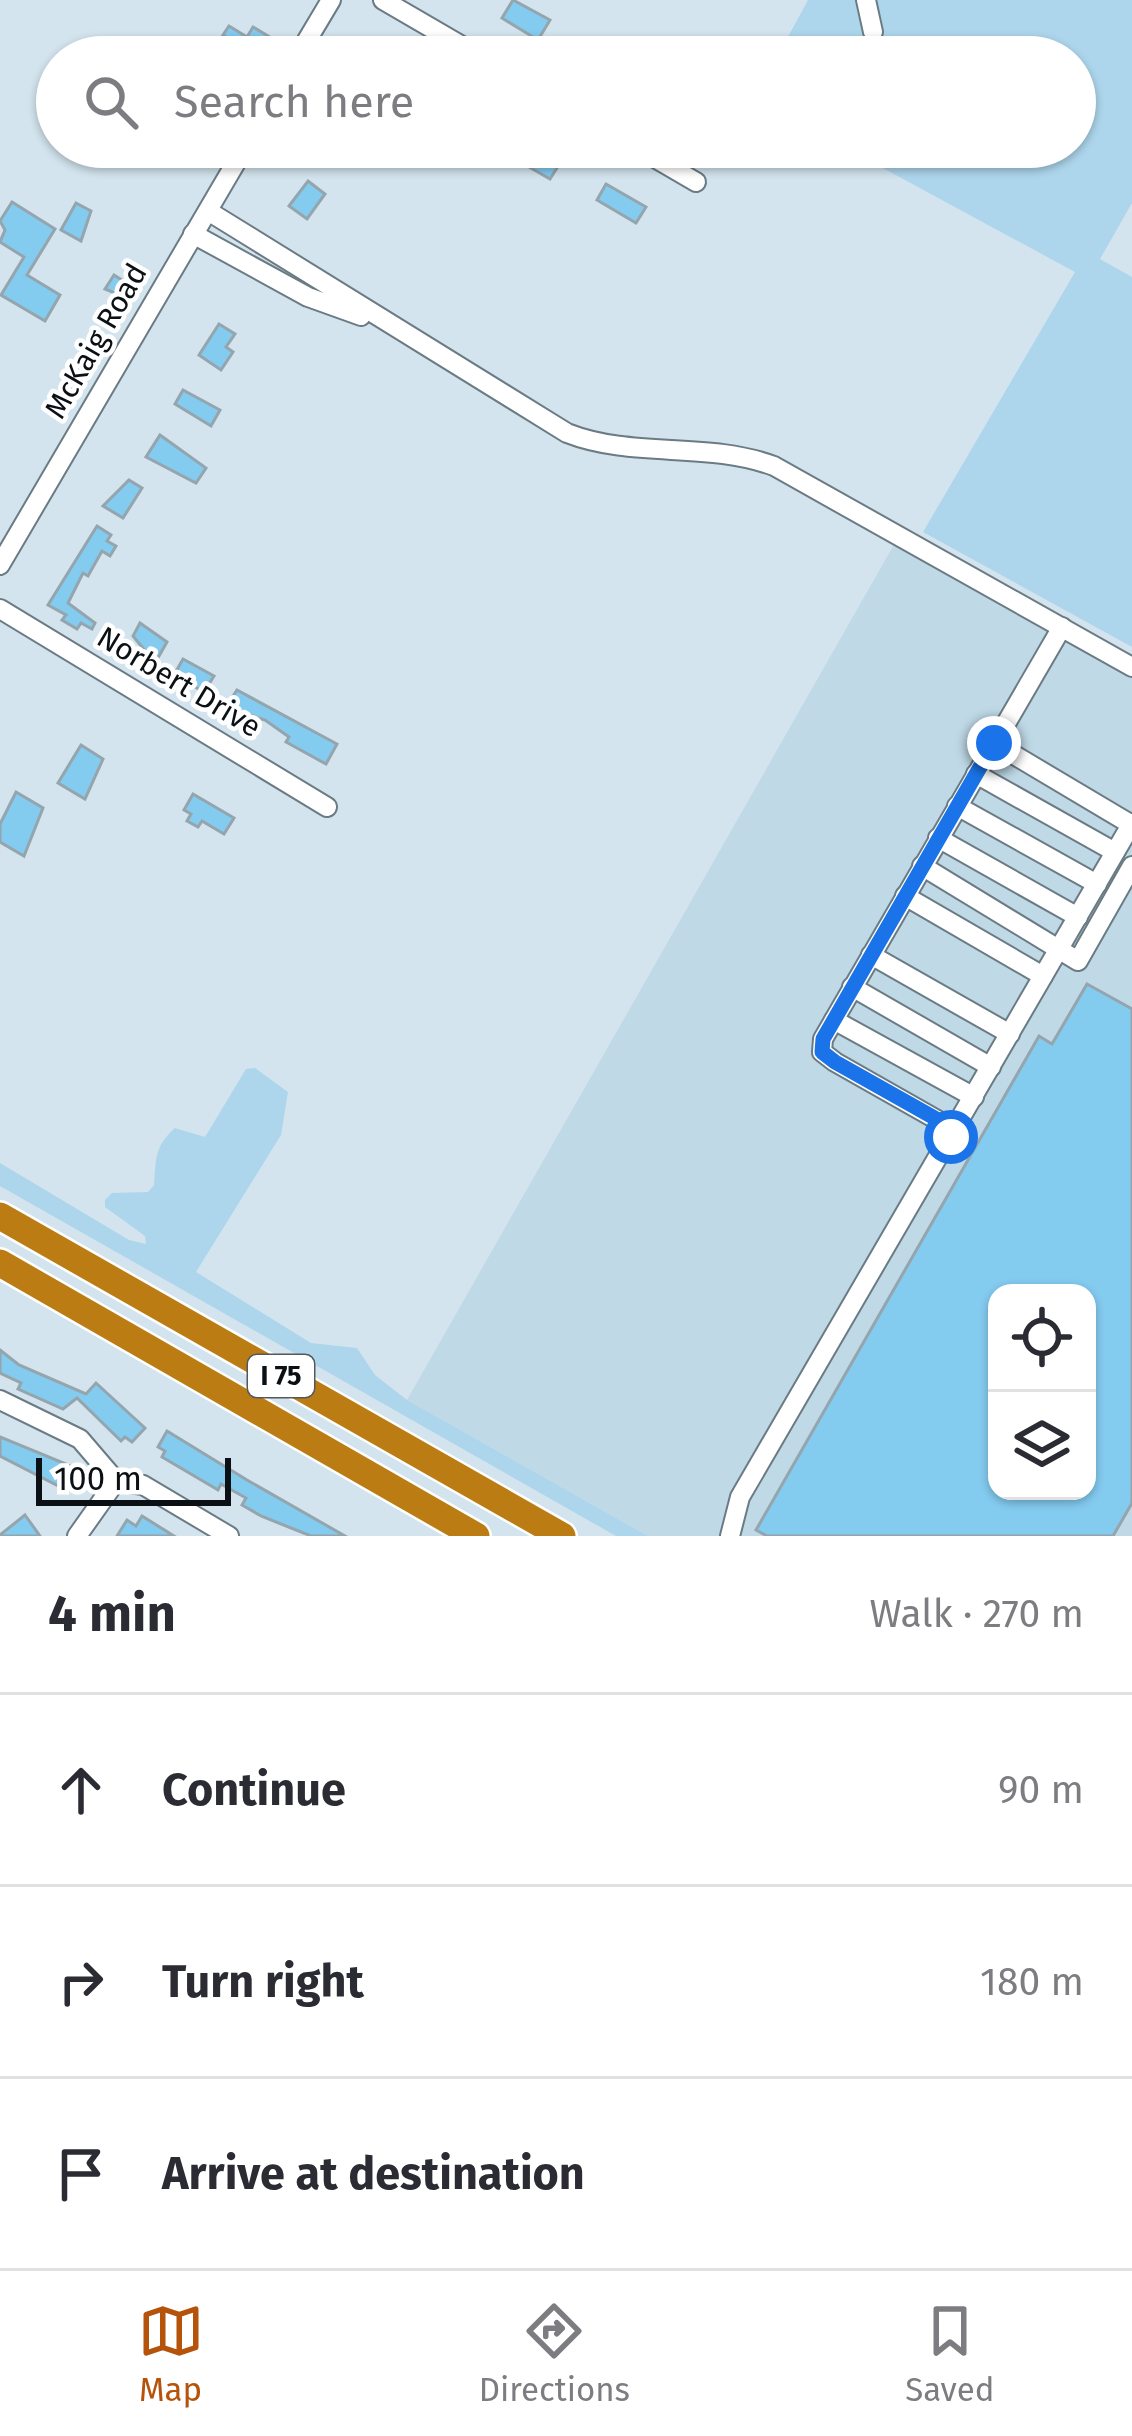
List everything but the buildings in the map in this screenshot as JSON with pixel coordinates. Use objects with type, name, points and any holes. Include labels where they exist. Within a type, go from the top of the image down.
[{"type":"highway","name":"I 75","points":[[0,1216],[562,1536]]},
{"type":"highway","name":"I 75","points":[[0,1263],[476,1536]]},
{"type":"street","points":[[310,36],[331,0]]},
{"type":"street","points":[[383,0],[445,36]]},
{"type":"street","points":[[866,0],[873,32]]},
{"type":"street","name":"McKaig Road","points":[[0,565],[232,168]]},
{"type":"street","points":[[672,168],[696,182]]},
{"type":"street","points":[[208,211],[539,417],[596,444],[740,454],[774,466],[1132,667]]},
{"type":"street","points":[[193,233],[308,297],[400,330]]},
{"type":"street","name":"Norbert Drive","points":[[0,608],[327,807]]},
{"type":"street","points":[[956,1130],[822,1052],[852,987],[1062,627]]},
{"type":"street","points":[[730,1536],[740,1497],[1132,824],[994,743]]},
{"type":"street","points":[[976,774],[1115,853]]},
{"type":"street","points":[[957,806],[1097,884]]},
{"type":"street","points":[[938,838],[1078,917]]},
{"type":"street","points":[[922,866],[1078,961],[1132,866]]},
{"type":"street","points":[[904,896],[1043,976]]},
{"type":"street","points":[[871,955],[1010,1034]]},
{"type":"street","points":[[852,987],[991,1067]]},
{"type":"street","points":[[834,1020],[974,1097]]},
{"type":"street","points":[[0,1400],[80,1439],[116,1481],[143,1485],[229,1536]]},
{"type":"street","points":[[77,1536],[116,1481]]},
{"type":"shaded area","points":[[808,0],[1132,0],[1132,203],[1100,259],[1132,277],[1132,647],[923,532],[1075,272],[883,168],[1096,168],[1096,36],[788,36]]},
{"type":"shaded area","points":[[900,534],[1132,667],[1132,1536],[648,1536],[407,1400]]},
{"type":"shaded area","points":[[255,1068],[288,1092],[281,1135],[196,1272],[311,1343],[357,1348],[375,1375],[407,1400],[648,1536],[616,1536],[0,1186],[0,1163],[129,1240],[146,1244],[145,1236],[105,1207],[105,1200],[112,1193],[148,1192],[168,1135],[175,1128],[205,1137],[246,1069]]},
{"type":"route","points":[[951,1137],[956,1130],[835,1062],[822,1052],[823,1039],[994,743]]}]
